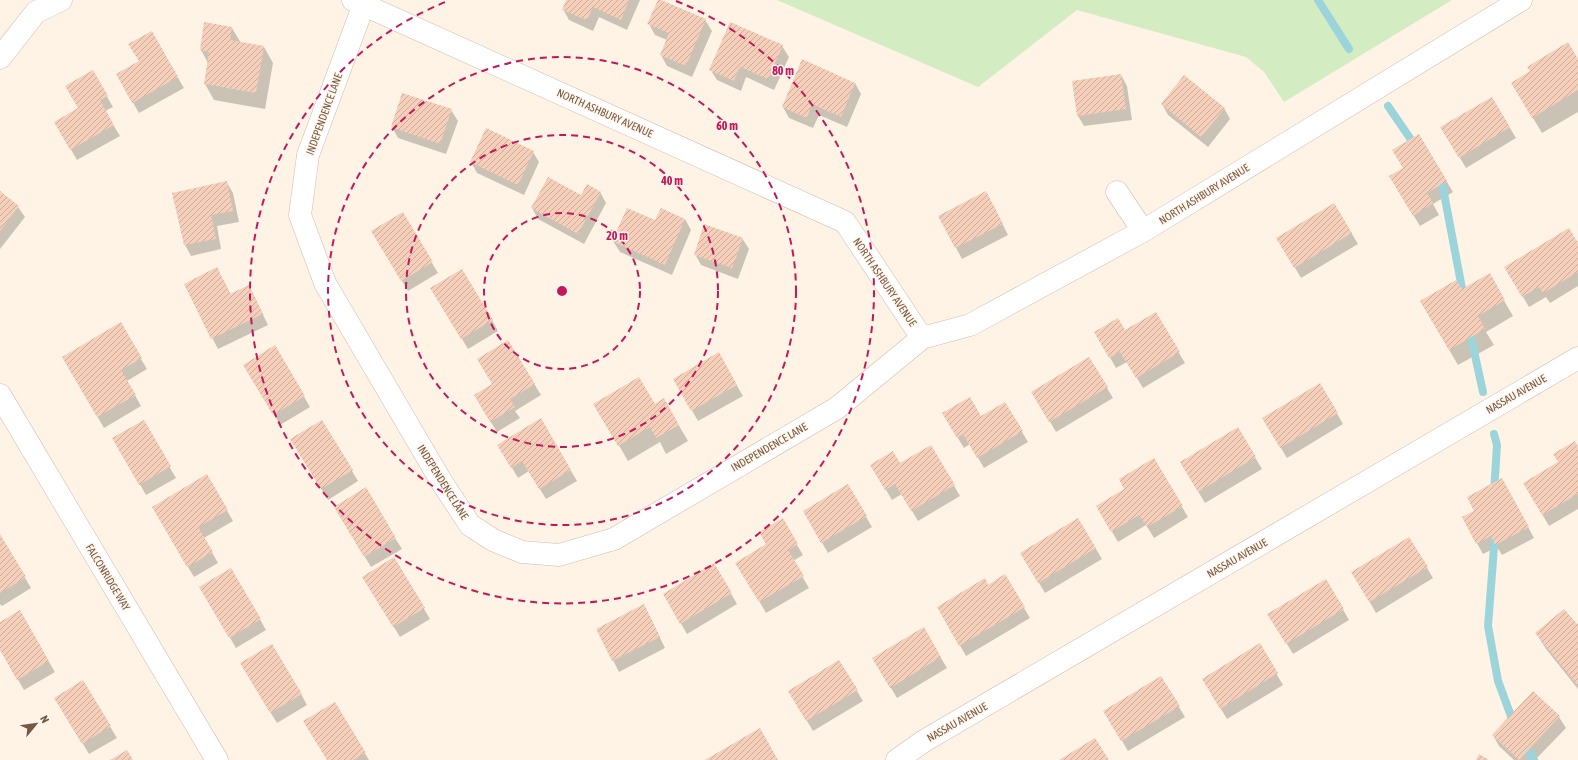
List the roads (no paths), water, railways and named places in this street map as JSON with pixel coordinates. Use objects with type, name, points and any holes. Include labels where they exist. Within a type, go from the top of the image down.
[{"type":"street","points":[[0,58],[36,12],[61,0]]},
{"type":"street","name":"NORTH ASHBURY AVENUE","points":[[358,2],[845,222],[922,338],[970,325],[1143,231],[1521,0]]},
{"type":"street","name":"INDEPENDENCE LANE","points":[[358,2],[308,155],[300,215],[325,282],[441,481],[470,525],[493,540],[522,552],[559,555],[614,539],[837,408],[922,338]]},
{"type":"street","points":[[1117,192],[1143,231]]},
{"type":"street","name":"NASSAU AVENUE","points":[[897,760],[924,741],[1578,358]]},
{"type":"street","name":"FALCONRIDGE WAY","points":[[0,395],[217,760]]},
{"type":"waterway","points":[[1318,0],[1349,49]]},
{"type":"waterway","points":[[1388,106],[1416,147]]},
{"type":"waterway","points":[[1435,177],[1443,188],[1464,299]]},
{"type":"waterway","points":[[1469,328],[1483,392]]},
{"type":"waterway","points":[[1494,434],[1497,445],[1494,493]]},
{"type":"waterway","points":[[1495,534],[1488,626],[1498,681],[1514,724]]},
{"type":"waterway","points":[[1522,742],[1534,760]]}]
